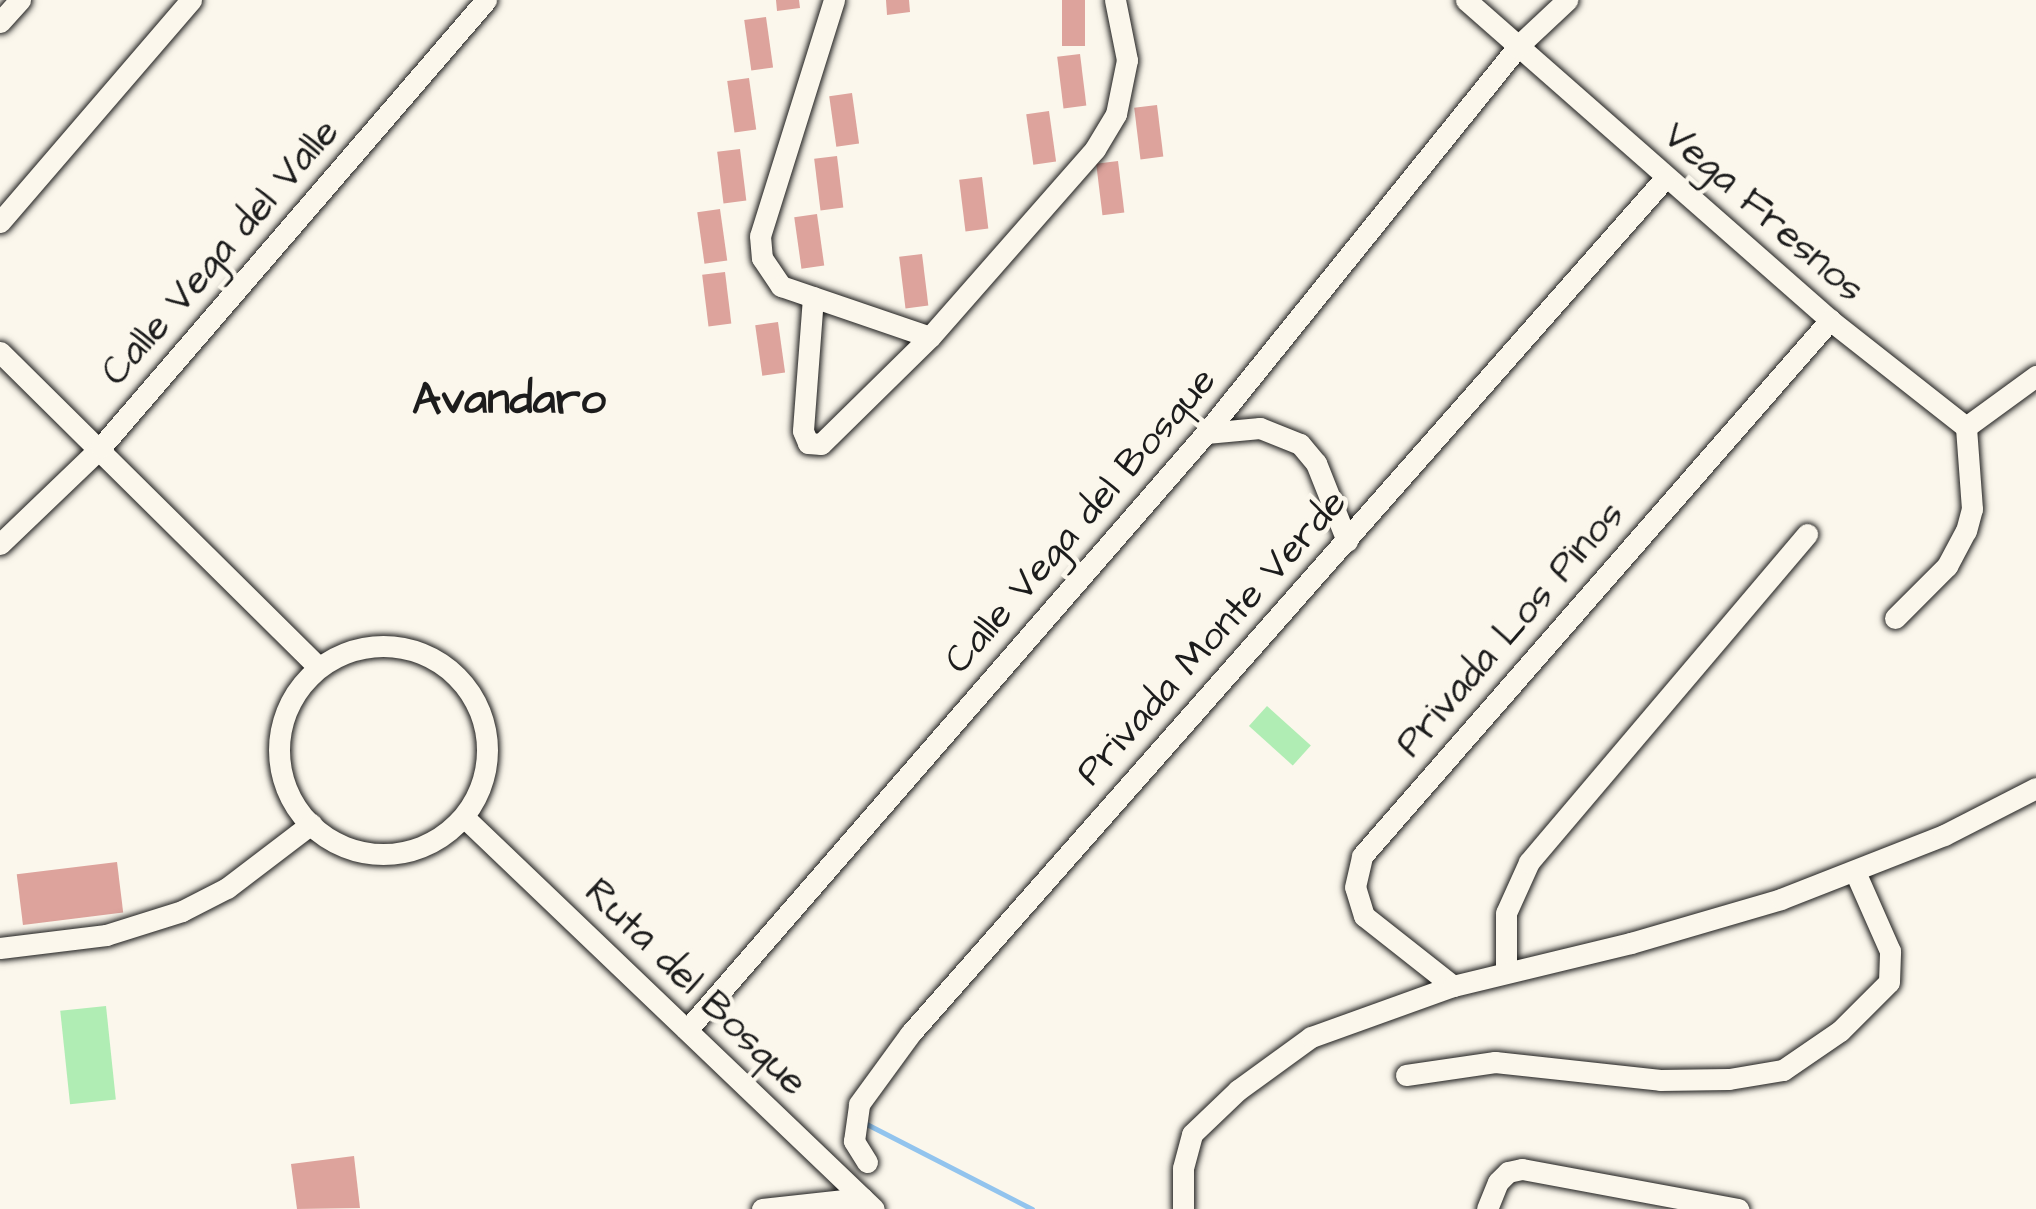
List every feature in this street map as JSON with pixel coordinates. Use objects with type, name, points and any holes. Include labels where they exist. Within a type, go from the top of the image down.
[{"type":"street","points":[[0,22],[20,0]]},
{"type":"street","points":[[0,222],[191,0]]},
{"type":"street","name":"Calle Vega del Valle","points":[[0,544],[101,447],[486,0]]},
{"type":"street","points":[[834,0],[760,236],[762,258],[772,278],[930,337]]},
{"type":"street","points":[[813,297],[803,431],[808,443],[821,444],[930,337],[1096,149],[1116,114],[1126,60],[1115,0]]},
{"type":"street","name":"Vega Fresnos","points":[[1466,0],[1831,320],[1966,427]]},
{"type":"street","name":"Calle Vega del Bosque","points":[[687,1030],[1206,433],[1517,47],[1567,0]]},
{"type":"street","name":"Privada Monte Verde","points":[[867,1162],[854,1141],[855,1122],[881,1071],[1666,177]]},
{"type":"street","name":"Privada Los Pinos","points":[[1454,986],[1364,916],[1355,887],[1362,856],[1831,320]]},
{"type":"street","points":[[0,352],[317,666]]},
{"type":"street","points":[[1895,618],[1947,566],[1966,532],[1972,509],[1966,427],[2036,376]]},
{"type":"street","points":[[1206,433],[1260,428],[1300,444],[1316,463],[1347,542]]},
{"type":"street","points":[[1506,970],[1506,913],[1529,862],[1807,534]]},
{"type":"street","points":[[381,647],[430,661],[469,694],[484,725],[489,758],[482,791],[466,819],[431,846],[387,855],[342,845],[311,824],[288,794],[277,737],[283,710],[317,666],[347,651],[381,647]]},
{"type":"street","points":[[1184,1209],[1183,1168],[1192,1134],[1238,1090],[1311,1037],[1506,970],[1631,944],[1856,874],[2036,788]]},
{"type":"street","name":"Ruta del Bosque","points":[[466,819],[868,1203]]},
{"type":"street","points":[[0,948],[106,935],[182,911],[226,888],[311,824]]},
{"type":"street","points":[[1406,1075],[1496,1062],[1660,1080],[1729,1079],[1783,1070],[1840,1031],[1889,982],[1890,951],[1856,874]]},
{"type":"street","points":[[1487,1209],[1498,1182],[1508,1172],[1522,1169],[1738,1209]]},
{"type":"street","points":[[763,1209],[868,1203]]},
{"type":"green space","points":[[1267,706],[1311,745],[1293,766],[1249,726]]},
{"type":"green space","points":[[106,1006],[116,1099],[70,1104],[60,1011]]},
{"type":"building","points":[[776,0],[799,0],[800,8],[777,11]]},
{"type":"building","points":[[886,0],[909,0],[910,12],[887,15]]},
{"type":"building","points":[[1062,0],[1085,0],[1085,46],[1062,46]]},
{"type":"building","points":[[766,17],[773,68],[751,71],[744,20]]},
{"type":"building","points":[[1080,54],[1086,106],[1064,108],[1057,57]]},
{"type":"building","points":[[749,78],[756,129],[734,133],[727,81]]},
{"type":"building","points":[[852,93],[859,144],[836,147],[829,96]]},
{"type":"building","points":[[1157,105],[1163,157],[1141,159],[1134,108]]},
{"type":"building","points":[[1049,111],[1056,162],[1033,165],[1026,114]]},
{"type":"building","points":[[740,149],[746,201],[724,203],[717,152]]},
{"type":"building","points":[[837,156],[843,208],[821,210],[814,159]]},
{"type":"building","points":[[1118,161],[1124,213],[1103,215],[1096,164]]},
{"type":"building","points":[[982,177],[988,229],[966,231],[959,180]]},
{"type":"building","points":[[720,209],[727,260],[704,264],[697,212]]},
{"type":"building","points":[[817,214],[824,265],[801,269],[794,217]]},
{"type":"building","points":[[922,254],[928,306],[906,308],[899,257]]},
{"type":"building","points":[[725,272],[731,324],[709,326],[702,275]]},
{"type":"building","points":[[778,322],[785,373],[762,376],[755,325]]},
{"type":"building","points":[[117,862],[123,913],[23,925],[17,874]]},
{"type":"building","points":[[354,1156],[360,1208],[297,1209],[291,1164]]},
{"type":"waterway","points":[[863,1122],[1032,1209]]},
{"type":"district","name":"Avandaro","points":[[509,401]]}]
